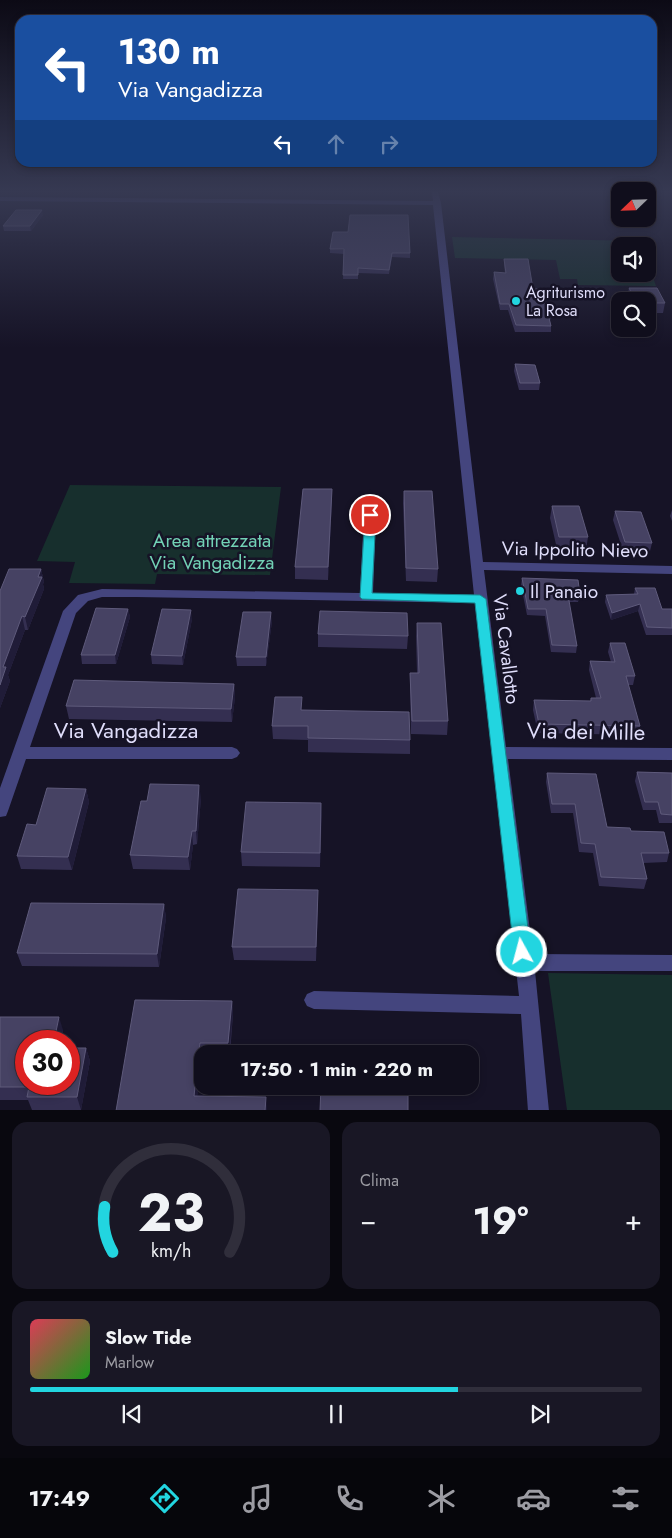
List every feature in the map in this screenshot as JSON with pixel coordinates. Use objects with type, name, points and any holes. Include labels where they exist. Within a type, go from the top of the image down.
[{"type":"street","name":"Via Cavallotto","points":[[441,244],[476,566],[530,1005],[539,1110]]},
{"type":"street","points":[[366,597],[370,515]]},
{"type":"street","name":"Via Ippolito Nievo","points":[[476,566],[672,570]]},
{"type":"street","name":"Via Vangadizza","points":[[0,811],[70,611],[83,598],[102,593],[480,599]]},
{"type":"street","name":"Via Vangadizza","points":[[20,753],[232,753]]},
{"type":"street","name":"Via dei Mille","points":[[500,753],[672,754]]},
{"type":"street","points":[[524,962],[672,963]]},
{"type":"street","points":[[314,1000],[530,1005]]},
{"type":"green space","points":[[453,244],[611,244],[611,282],[655,282],[656,286],[578,285],[577,279],[560,279],[556,260],[455,258]]},
{"type":"green space","name":"Area attrezzata Via Vangadizza","points":[[70,485],[281,487],[270,575],[157,574],[155,584],[69,583],[75,562],[37,561]]},
{"type":"green space","points":[[548,973],[672,975],[672,1110],[567,1110]]},
{"type":"building","points":[[331,244],[410,244],[410,253],[392,253],[389,270],[358,268],[358,275],[343,275],[344,249],[330,249]]},
{"type":"building","points":[[504,259],[528,259],[533,289],[541,289],[551,316],[549,318],[551,326],[516,325],[509,304],[500,304],[494,272],[506,273]]},
{"type":"building","points":[[629,288],[657,288],[665,303],[656,303],[656,292],[631,292]]},
{"type":"building","points":[[515,364],[535,365],[540,383],[520,383]]},
{"type":"building","points":[[303,489],[332,489],[328,567],[295,567]]},
{"type":"building","points":[[404,491],[432,491],[438,569],[406,568]]},
{"type":"building","points":[[552,506],[579,506],[588,537],[559,537]]},
{"type":"building","points":[[615,511],[641,512],[652,543],[625,542]]},
{"type":"building","points":[[9,569],[41,569],[38,577],[42,577],[25,617],[22,616],[3,667],[6,667],[0,685],[0,591]]},
{"type":"building","points":[[522,578],[578,580],[580,595],[568,595],[577,646],[552,645],[546,609],[528,609]]},
{"type":"building","points":[[635,588],[655,588],[662,609],[672,609],[672,628],[647,627],[640,604],[612,613],[606,595],[638,594]]},
{"type":"building","points":[[96,608],[128,609],[115,655],[81,655]]},
{"type":"building","points":[[162,609],[191,610],[182,656],[151,655]]},
{"type":"building","points":[[320,611],[407,613],[408,636],[318,634]]},
{"type":"building","points":[[243,612],[271,612],[266,657],[236,657]]},
{"type":"building","points":[[417,623],[441,623],[448,721],[412,721],[410,673],[419,673]]},
{"type":"building","points":[[610,643],[625,643],[635,676],[626,676],[640,726],[539,724],[534,700],[591,701],[591,698],[601,698],[590,661],[615,662]]},
{"type":"building","points":[[74,680],[234,684],[231,709],[66,706]]},
{"type":"building","points":[[275,697],[302,697],[301,710],[409,712],[410,740],[308,738],[308,726],[272,726]]},
{"type":"building","points":[[637,772],[672,773],[672,815],[661,814],[658,802],[645,802]]},
{"type":"building","points":[[547,773],[596,774],[607,827],[630,828],[631,831],[664,832],[669,853],[641,853],[647,879],[601,877],[595,844],[581,843],[575,804],[552,804]]},
{"type":"building","points":[[150,784],[199,785],[196,831],[192,831],[188,857],[130,855],[141,801],[147,801]]},
{"type":"building","points":[[47,788],[86,789],[68,857],[17,856],[27,824],[36,825]]},
{"type":"building","points":[[246,802],[321,803],[320,853],[241,852]]},
{"type":"building","points":[[238,889],[318,890],[316,947],[232,947]]},
{"type":"building","points":[[31,903],[164,904],[157,954],[17,953]]},
{"type":"building","points":[[135,1000],[232,1001],[228,1043],[200,1043],[200,1045],[194,1045],[194,1096],[266,1097],[265,1110],[116,1110]]},
{"type":"building","points":[[0,1017],[59,1017],[56,1030],[15,1030],[15,1087],[0,1087]]},
{"type":"building","points":[[80,1048],[86,1048],[80,1081]]},
{"type":"building","points":[[27,1095],[77,1095],[77,1097],[27,1097]]},
{"type":"building","points":[[321,1095],[408,1095],[408,1110],[320,1110]]},
{"type":"place","name":"Agriturismo La Rosa","points":[[516,301]]},
{"type":"place","name":"Il Panaio","points":[[520,591]]},
{"type":"route","points":[[370,515],[366,597],[480,599],[500,753],[506,822],[522,952]]}]
